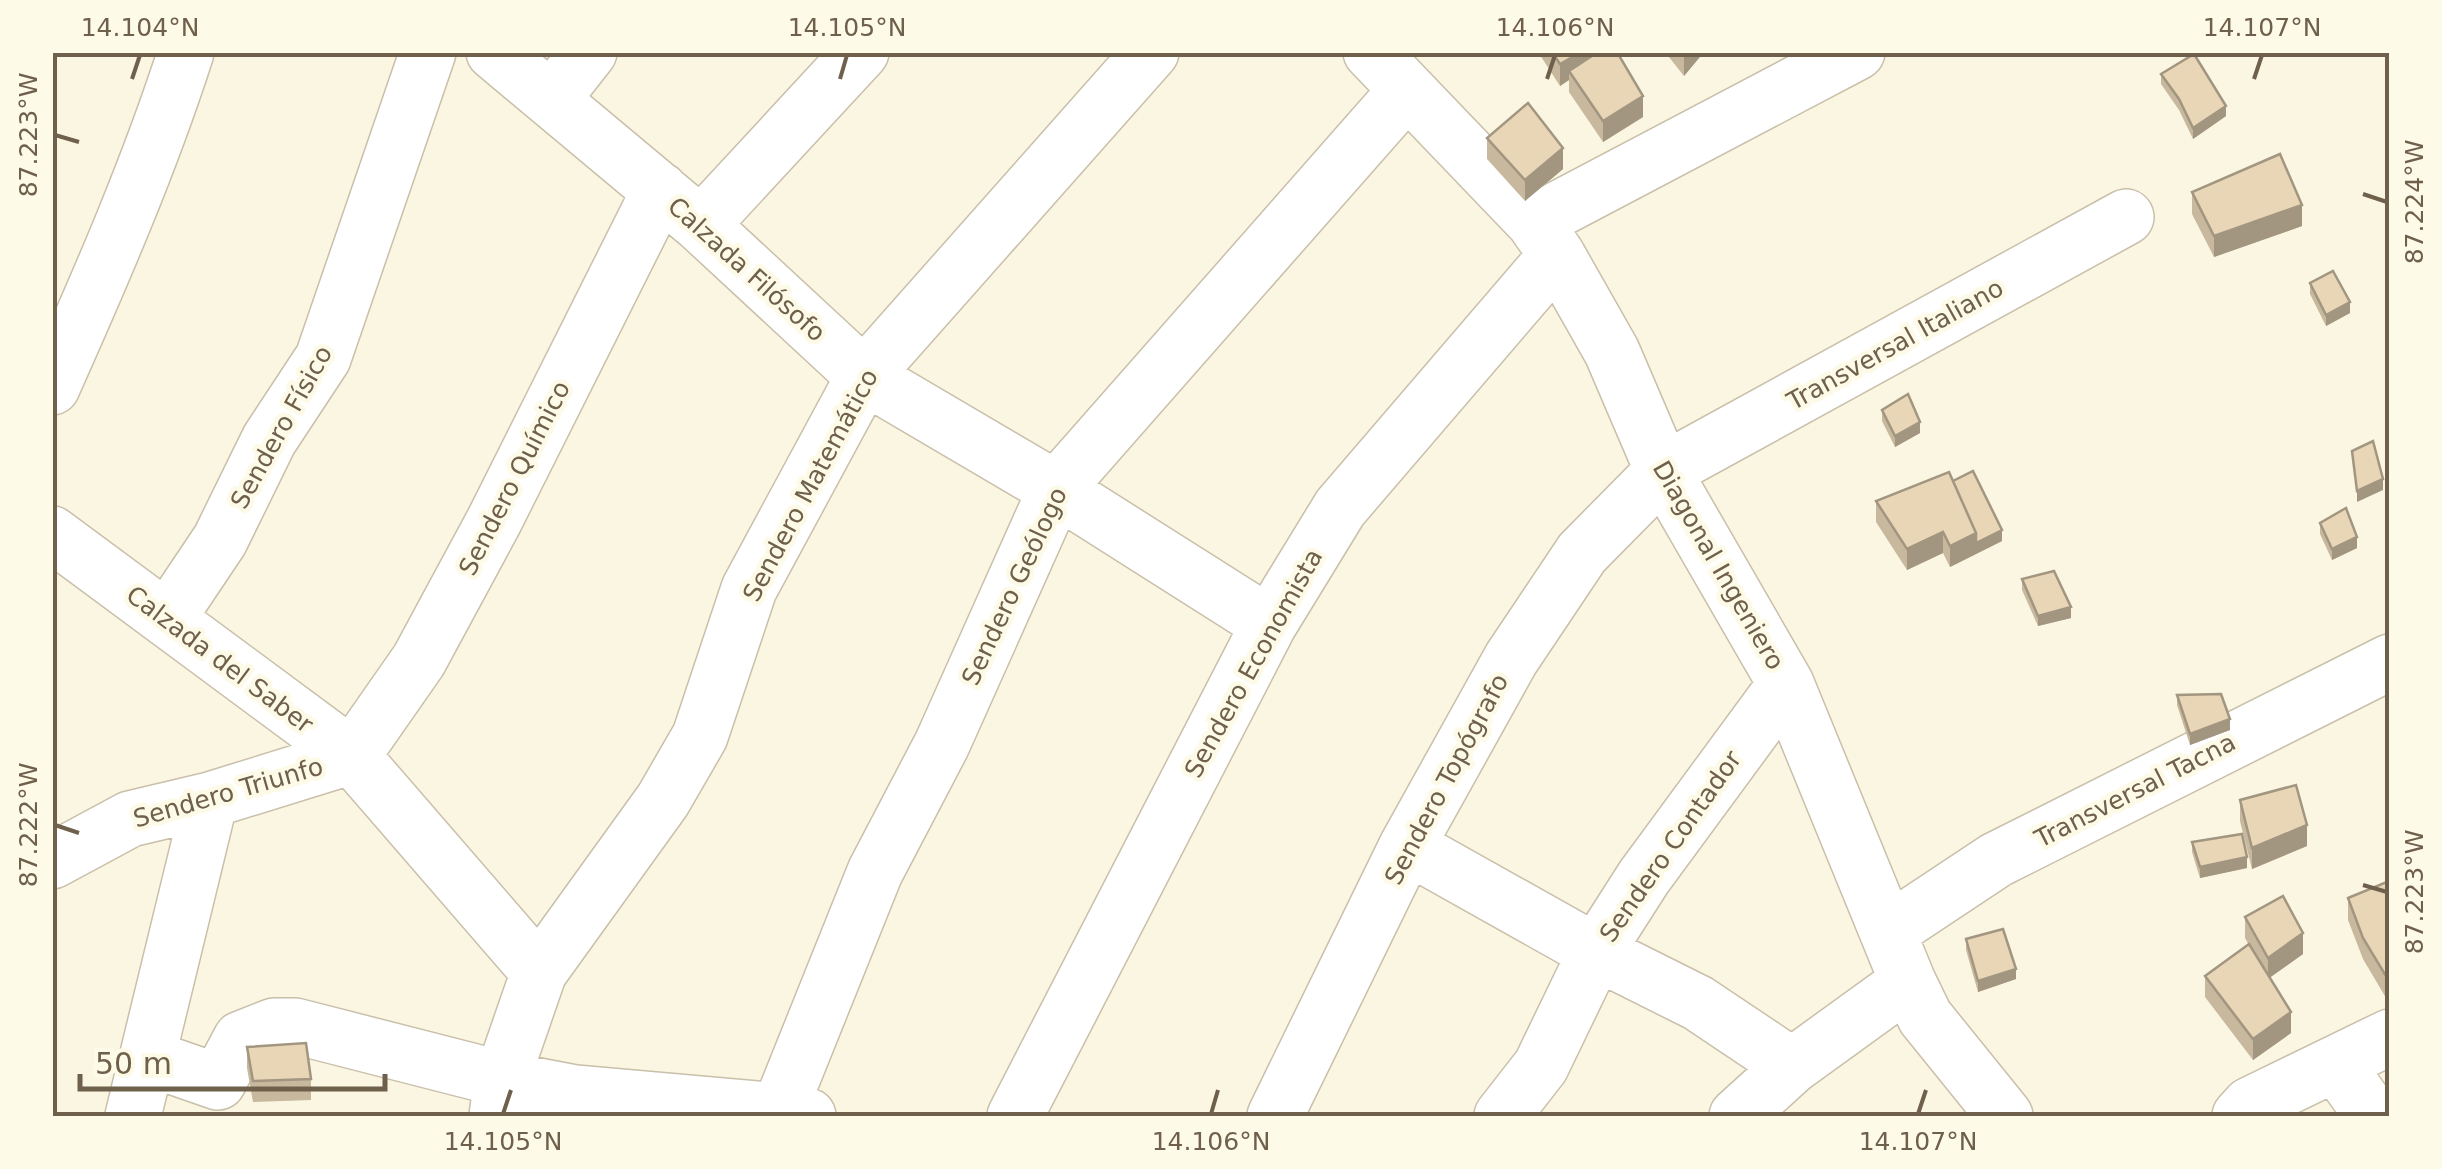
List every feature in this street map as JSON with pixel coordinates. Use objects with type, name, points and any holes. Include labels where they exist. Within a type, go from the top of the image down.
[{"type":"street","points":[[52,386],[107,263],[165,118],[186,52]]},
{"type":"street","name":"Sendero Físico","points":[[168,619],[220,540],[270,440],[323,358],[428,52]]},
{"type":"street","name":"Calzada Filósofo","points":[[494,52],[681,208],[864,376],[1056,489],[1269,624]]},
{"type":"street","points":[[552,99],[589,52]]},
{"type":"street","name":"Sendero Químico","points":[[352,756],[419,660],[494,522],[681,208],[861,52]]},
{"type":"street","name":"Sendero Matemático","points":[[500,1098],[539,972],[662,800],[700,736],[750,590],[864,376],[1151,52]]},
{"type":"street","points":[[1546,238],[1858,52]]},
{"type":"street","name":"Diagonal Ingeniero","points":[[1389,72],[1546,238],[1612,352],[1663,471],[1786,684],[1908,982],[1926,1017],[2006,1116]]},
{"type":"street","name":"Sendero Geólogo","points":[[794,1114],[876,872],[942,744],[1056,489],[1389,72]]},
{"type":"street","name":"Transversal Italiano","points":[[1663,471],[2126,216]]},
{"type":"street","name":"Sendero Economista","points":[[1015,1116],[1269,624],[1340,508],[1546,238]]},
{"type":"street","name":"Sendero Topógrafo","points":[[1275,1116],[1406,846],[1511,660],[1582,553],[1663,471]]},
{"type":"street","name":"Calzada del Saber","points":[[52,534],[352,756],[539,972]]},
{"type":"street","name":"Transversal Tacna","points":[[1888,930],[1996,860],[2390,662]]},
{"type":"street","name":"Sendero Contador","points":[[1502,1116],[1541,1066],[1596,952],[1644,877],[1786,684]]},
{"type":"street","name":"Sendero Triunfo","points":[[52,862],[130,819],[210,800],[352,756]]},
{"type":"street","points":[[133,1116],[210,800]]},
{"type":"street","points":[[1406,846],[1596,952],[1698,1002],[1792,1066]]},
{"type":"street","points":[[1737,1116],[1792,1066],[1908,982]]},
{"type":"street","points":[[148,1058],[220,1099],[240,1038],[274,1026],[295,1026],[500,1098],[575,1093],[794,1114]]},
{"type":"street","points":[[2240,1116],[2250,1104],[2390,1037]]},
{"type":"street","points":[[2336,1064],[2374,1116]]},
{"type":"building","points":[[1552,52],[1581,52],[1560,64]]},
{"type":"building","points":[[1598,52],[1617,52],[1643,96],[1603,121],[1569,71]]},
{"type":"building","points":[[2194,54],[2226,106],[2193,128],[2161,74]]},
{"type":"building","points":[[1528,103],[1563,148],[1525,180],[1487,138]]},
{"type":"building","points":[[2280,154],[2302,205],[2214,236],[2192,192]]},
{"type":"building","points":[[2333,271],[2350,302],[2326,315],[2310,283]]},
{"type":"building","points":[[1908,394],[1920,422],[1895,436],[1882,410]]},
{"type":"building","points":[[2373,441],[2383,479],[2357,491],[2352,451]]},
{"type":"building","points":[[1973,471],[2002,530],[1976,543],[1976,533],[1953,481]]},
{"type":"building","points":[[1949,472],[1976,533],[1950,546],[1943,532],[1907,549],[1876,501]]},
{"type":"building","points":[[2346,508],[2357,537],[2332,549],[2320,523]]},
{"type":"building","points":[[2054,571],[2071,607],[2038,616],[2022,579]]},
{"type":"building","points":[[2221,694],[2230,719],[2190,734],[2177,695]]},
{"type":"building","points":[[2296,785],[2307,825],[2252,848],[2240,800]]},
{"type":"building","points":[[2242,834],[2247,857],[2200,867],[2192,842]]},
{"type":"building","points":[[2389,881],[2389,981],[2363,938],[2348,898]]},
{"type":"building","points":[[2283,896],[2303,933],[2268,958],[2245,917]]},
{"type":"building","points":[[2003,929],[2016,969],[1978,981],[1966,939]]},
{"type":"building","points":[[2249,944],[2291,1012],[2253,1039],[2205,976]]},
{"type":"building","points":[[306,1043],[311,1079],[253,1081],[247,1047]]}]
